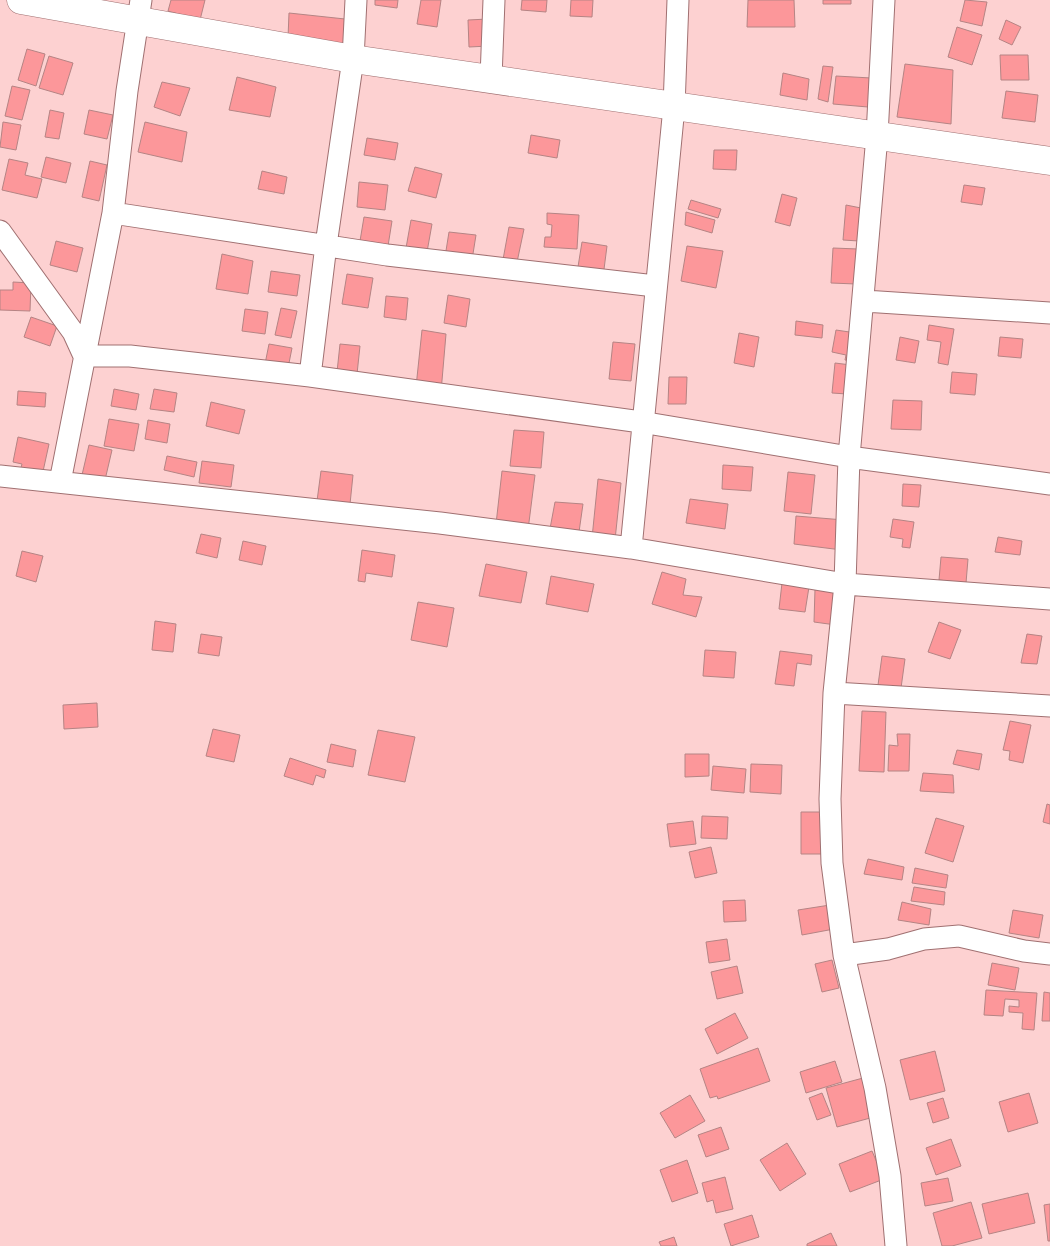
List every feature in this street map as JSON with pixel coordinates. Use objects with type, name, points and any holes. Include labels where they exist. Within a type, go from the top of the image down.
[{"type":"street","points":[[21,0],[139,11],[353,59],[1050,161]]},
{"type":"street","points":[[310,376],[326,245],[353,59],[356,0]]},
{"type":"street","points":[[491,78],[494,0]]},
{"type":"street","points":[[631,548],[655,286],[674,107],[678,0]]},
{"type":"street","points":[[884,0],[877,136],[849,457],[845,584],[834,693],[830,799],[832,863],[844,955],[876,1088],[890,1176],[896,1246]]},
{"type":"street","points":[[60,482],[113,214],[126,90],[139,11]]},
{"type":"street","points":[[113,214],[397,256],[655,286]]},
{"type":"street","points":[[0,231],[73,332],[84,356]]},
{"type":"street","points":[[864,301],[1050,313]]},
{"type":"street","points":[[84,356],[130,356],[310,376],[642,422],[849,457],[1050,484]]},
{"type":"street","points":[[0,476],[440,523],[631,548],[845,584],[1050,599]]},
{"type":"street","points":[[834,693],[1050,706]]},
{"type":"street","points":[[844,955],[888,949],[924,939],[959,936],[1024,951],[1050,954]]},
{"type":"building","points":[[171,0],[205,0],[200,20],[168,11]]},
{"type":"building","points":[[375,0],[398,0],[397,8],[375,5]]},
{"type":"building","points":[[421,0],[441,0],[437,27],[417,24]]},
{"type":"building","points":[[522,0],[547,0],[546,12],[521,10]]},
{"type":"building","points":[[571,0],[593,0],[592,17],[570,16]]},
{"type":"building","points":[[748,0],[794,0],[795,27],[747,27]]},
{"type":"building","points":[[823,0],[851,0],[851,4],[823,4]]},
{"type":"building","points":[[965,0],[987,2],[982,26],[960,21]]},
{"type":"building","points":[[289,13],[345,19],[344,44],[288,38]]},
{"type":"building","points":[[488,19],[489,46],[469,47],[468,20]]},
{"type":"building","points":[[1006,20],[1021,27],[1012,45],[999,39]]},
{"type":"building","points":[[957,27],[982,35],[972,65],[948,57]]},
{"type":"building","points":[[27,49],[45,54],[36,86],[18,80]]},
{"type":"building","points":[[1000,55],[1028,55],[1029,80],[1001,80]]},
{"type":"building","points":[[49,56],[73,63],[63,95],[39,88]]},
{"type":"building","points":[[905,64],[953,70],[951,124],[897,117]]},
{"type":"building","points":[[823,66],[833,67],[828,102],[818,99]]},
{"type":"building","points":[[783,73],[809,79],[807,100],[780,95]]},
{"type":"building","points":[[836,76],[871,78],[868,107],[833,104]]},
{"type":"building","points":[[237,77],[276,87],[270,117],[229,110]]},
{"type":"building","points":[[162,82],[190,88],[180,116],[154,107]]},
{"type":"building","points":[[12,86],[30,90],[22,120],[5,116]]},
{"type":"building","points":[[1006,91],[1038,95],[1035,122],[1002,118]]},
{"type":"building","points":[[50,110],[64,113],[59,139],[45,137]]},
{"type":"building","points":[[89,110],[113,115],[107,139],[84,134]]},
{"type":"building","points":[[3,122],[21,125],[16,150],[0,147]]},
{"type":"building","points":[[145,122],[187,132],[182,162],[138,152]]},
{"type":"building","points":[[531,135],[560,140],[557,158],[528,153]]},
{"type":"building","points":[[367,138],[398,143],[395,160],[364,155]]},
{"type":"building","points":[[714,150],[737,150],[736,170],[713,169]]},
{"type":"building","points":[[46,157],[71,163],[66,183],[41,177]]},
{"type":"building","points":[[9,159],[28,163],[25,175],[42,179],[37,198],[2,190]]},
{"type":"building","points":[[90,161],[107,165],[99,201],[82,197]]},
{"type":"building","points":[[415,167],[442,174],[436,198],[408,191]]},
{"type":"building","points":[[262,171],[287,177],[284,194],[258,189]]},
{"type":"building","points":[[359,182],[388,185],[385,210],[357,207]]},
{"type":"building","points":[[964,185],[985,188],[982,205],[961,202]]},
{"type":"building","points":[[782,194],[797,198],[790,226],[775,222]]},
{"type":"building","points":[[691,200],[721,209],[718,218],[688,209]]},
{"type":"building","points":[[846,205],[861,208],[859,241],[843,240]]},
{"type":"building","points":[[686,212],[715,220],[712,233],[685,225]]},
{"type":"building","points":[[547,213],[579,215],[577,249],[544,247],[545,237],[551,237],[552,225],[547,224]]},
{"type":"building","points":[[364,217],[392,221],[388,246],[360,241]]},
{"type":"building","points":[[411,220],[432,224],[427,252],[406,248]]},
{"type":"building","points":[[509,227],[524,229],[516,267],[502,265]]},
{"type":"building","points":[[449,232],[476,235],[472,260],[445,257]]},
{"type":"building","points":[[56,241],[83,248],[77,272],[50,265]]},
{"type":"building","points":[[582,242],[607,246],[603,277],[577,273]]},
{"type":"building","points":[[687,246],[723,251],[716,288],[681,281]]},
{"type":"building","points":[[833,248],[858,249],[856,284],[831,283]]},
{"type":"building","points":[[222,254],[253,261],[248,294],[216,289]]},
{"type":"building","points":[[271,271],[300,275],[297,296],[268,292]]},
{"type":"building","points":[[347,274],[373,278],[368,308],[342,304]]},
{"type":"building","points":[[13,282],[31,283],[30,311],[0,310],[0,290],[13,290]]},
{"type":"building","points":[[448,295],[470,299],[466,327],[444,323]]},
{"type":"building","points":[[386,296],[408,298],[406,320],[384,317]]},
{"type":"building","points":[[281,308],[297,311],[291,338],[275,335]]},
{"type":"building","points":[[245,309],[268,312],[265,334],[242,331]]},
{"type":"building","points":[[31,317],[57,326],[50,346],[24,337]]},
{"type":"building","points":[[796,321],[823,325],[822,338],[795,335]]},
{"type":"building","points":[[929,325],[954,329],[948,365],[938,363],[941,342],[927,340]]},
{"type":"building","points":[[422,330],[446,334],[441,392],[416,387]]},
{"type":"building","points":[[836,330],[856,333],[851,361],[845,360],[846,355],[832,352]]},
{"type":"building","points":[[739,333],[759,337],[754,367],[734,363]]},
{"type":"building","points":[[900,337],[919,341],[915,363],[896,360]]},
{"type":"building","points":[[1000,337],[1023,339],[1021,358],[998,356]]},
{"type":"building","points":[[613,342],[635,344],[631,381],[609,379]]},
{"type":"building","points":[[269,344],[292,348],[288,368],[265,364]]},
{"type":"building","points":[[340,344],[360,346],[357,374],[337,372]]},
{"type":"building","points":[[835,363],[851,365],[847,394],[832,393]]},
{"type":"building","points":[[952,372],[977,374],[975,395],[950,393]]},
{"type":"building","points":[[669,377],[687,377],[686,404],[668,404]]},
{"type":"building","points":[[114,389],[139,394],[136,410],[111,406]]},
{"type":"building","points":[[154,389],[177,393],[174,412],[150,409]]},
{"type":"building","points":[[18,391],[46,393],[45,407],[17,405]]},
{"type":"building","points":[[893,400],[922,401],[921,430],[891,429]]},
{"type":"building","points":[[211,402],[245,410],[239,434],[206,426]]},
{"type":"building","points":[[109,419],[139,424],[134,451],[104,446]]},
{"type":"building","points":[[148,420],[170,424],[167,443],[145,439]]},
{"type":"building","points":[[514,430],[544,432],[541,468],[510,466]]},
{"type":"building","points":[[18,437],[49,444],[42,476],[20,471],[22,464],[13,462]]},
{"type":"building","points":[[89,445],[112,450],[105,480],[82,475]]},
{"type":"building","points":[[167,456],[197,462],[194,477],[164,470]]},
{"type":"building","points":[[202,461],[234,465],[231,487],[199,483]]},
{"type":"building","points":[[723,465],[753,467],[751,491],[722,489]]},
{"type":"building","points":[[321,471],[353,475],[350,504],[317,501]]},
{"type":"building","points":[[502,471],[535,475],[528,530],[496,524]]},
{"type":"building","points":[[788,472],[815,475],[811,514],[784,511]]},
{"type":"building","points":[[598,479],[621,483],[615,540],[592,538]]},
{"type":"building","points":[[903,484],[921,485],[919,507],[902,506]]},
{"type":"building","points":[[690,499],[728,504],[725,529],[686,523]]},
{"type":"building","points":[[555,502],[583,504],[578,539],[549,534]]},
{"type":"building","points":[[796,516],[844,520],[842,550],[794,544]]},
{"type":"building","points":[[893,519],[914,522],[910,548],[902,547],[903,539],[890,537]]},
{"type":"building","points":[[201,534],[221,538],[217,558],[196,553]]},
{"type":"building","points":[[998,537],[1022,541],[1020,555],[995,552]]},
{"type":"building","points":[[243,541],[266,546],[262,565],[239,560]]},
{"type":"building","points":[[362,550],[395,555],[392,577],[366,573],[365,582],[358,581]]},
{"type":"building","points":[[22,551],[43,556],[36,582],[16,576]]},
{"type":"building","points":[[941,557],[968,559],[966,583],[939,580]]},
{"type":"building","points":[[486,564],[527,572],[521,603],[479,596]]},
{"type":"building","points":[[662,572],[686,579],[683,595],[702,597],[696,617],[652,604]]},
{"type":"building","points":[[551,576],[594,584],[588,612],[546,604]]},
{"type":"building","points":[[782,583],[809,587],[805,612],[779,609]]},
{"type":"building","points":[[815,589],[838,593],[836,625],[814,622]]},
{"type":"building","points":[[418,602],[454,608],[447,647],[411,640]]},
{"type":"building","points":[[155,621],[176,624],[173,652],[152,650]]},
{"type":"building","points":[[939,622],[961,630],[950,659],[928,652]]},
{"type":"building","points":[[201,634],[222,637],[219,656],[198,653]]},
{"type":"building","points":[[1027,634],[1042,636],[1037,664],[1021,663]]},
{"type":"building","points":[[705,650],[736,652],[734,678],[703,676]]},
{"type":"building","points":[[780,651],[812,655],[811,665],[797,663],[794,686],[775,684]]},
{"type":"building","points":[[882,656],[905,659],[901,688],[878,685]]},
{"type":"building","points":[[97,703],[98,727],[64,729],[63,705]]},
{"type":"building","points":[[862,711],[886,712],[884,772],[859,771]]},
{"type":"building","points":[[1010,721],[1031,725],[1023,763],[1009,760],[1010,751],[1003,750]]},
{"type":"building","points":[[213,729],[240,735],[234,762],[206,756]]},
{"type":"building","points":[[378,730],[415,737],[405,782],[368,775]]},
{"type":"building","points":[[897,734],[910,734],[909,771],[888,771],[889,745],[898,746]]},
{"type":"building","points":[[331,744],[356,750],[353,767],[327,762]]},
{"type":"building","points":[[957,750],[982,754],[979,770],[953,764]]},
{"type":"building","points":[[685,754],[709,754],[709,776],[685,777]]},
{"type":"building","points":[[290,758],[326,770],[324,778],[316,775],[313,785],[284,776]]},
{"type":"building","points":[[751,764],[782,765],[781,794],[750,792]]},
{"type":"building","points":[[713,766],[746,769],[744,793],[711,790]]},
{"type":"building","points":[[923,773],[953,775],[954,793],[920,791]]},
{"type":"building","points":[[1047,804],[1050,805],[1050,824],[1043,822]]},
{"type":"building","points":[[801,812],[829,812],[829,854],[801,854]]},
{"type":"building","points":[[702,816],[728,817],[727,839],[701,838]]},
{"type":"building","points":[[936,818],[964,826],[953,862],[925,853]]},
{"type":"building","points":[[693,821],[696,844],[670,847],[667,824]]},
{"type":"building","points":[[711,847],[717,873],[695,878],[689,852]]},
{"type":"building","points":[[868,859],[904,867],[902,880],[864,874]]},
{"type":"building","points":[[915,868],[948,875],[946,888],[912,883]]},
{"type":"building","points":[[914,887],[945,892],[944,905],[911,901]]},
{"type":"building","points":[[745,900],[746,921],[724,922],[723,901]]},
{"type":"building","points":[[902,902],[931,909],[929,925],[898,920]]},
{"type":"building","points":[[830,905],[834,929],[802,935],[798,910]]},
{"type":"building","points":[[1013,910],[1043,915],[1039,938],[1009,933]]},
{"type":"building","points":[[727,939],[730,960],[709,963],[706,942]]},
{"type":"building","points":[[832,960],[839,988],[822,992],[815,964]]},
{"type":"building","points":[[992,963],[1019,968],[1015,990],[988,985]]},
{"type":"building","points":[[737,966],[743,993],[717,999],[711,972]]},
{"type":"building","points":[[986,990],[1037,993],[1034,1030],[1022,1029],[1023,1013],[1009,1012],[1009,1006],[1019,1007],[1019,1000],[1005,999],[1003,1016],[984,1015]]},
{"type":"building","points":[[1044,992],[1050,993],[1050,1021],[1042,1021]]},
{"type":"building","points":[[735,1013],[748,1038],[717,1054],[705,1029]]},
{"type":"building","points":[[758,1048],[770,1081],[718,1099],[717,1096],[710,1098],[700,1069]]},
{"type":"building","points":[[935,1051],[945,1091],[910,1100],[900,1060]]},
{"type":"building","points":[[835,1061],[842,1082],[806,1093],[800,1072]]},
{"type":"building","points":[[863,1078],[874,1117],[837,1127],[826,1088]]},
{"type":"building","points":[[822,1093],[831,1115],[817,1120],[809,1098]]},
{"type":"building","points":[[1029,1093],[1038,1123],[1008,1132],[999,1102]]},
{"type":"building","points":[[690,1095],[705,1121],[675,1138],[660,1113]]},
{"type":"building","points":[[943,1098],[949,1118],[933,1123],[927,1103]]},
{"type":"building","points":[[721,1127],[729,1149],[706,1157],[698,1135]]},
{"type":"building","points":[[951,1139],[961,1166],[936,1175],[926,1148]]},
{"type":"building","points":[[787,1143],[806,1174],[780,1191],[760,1160]]},
{"type":"building","points":[[872,1151],[884,1179],[850,1192],[839,1164]]},
{"type":"building","points":[[687,1160],[698,1193],[672,1202],[660,1170]]},
{"type":"building","points":[[725,1177],[733,1209],[716,1213],[713,1200],[707,1202],[702,1183]]},
{"type":"building","points":[[948,1178],[953,1201],[925,1206],[921,1183]]},
{"type":"building","points":[[1028,1193],[1035,1223],[989,1234],[982,1204]]},
{"type":"building","points":[[971,1202],[982,1238],[952,1246],[942,1246],[933,1213]]},
{"type":"building","points":[[1050,1204],[1050,1241],[1048,1241],[1044,1205]]},
{"type":"building","points":[[752,1215],[759,1237],[731,1246],[724,1224]]},
{"type":"building","points":[[831,1233],[837,1246],[807,1246],[807,1244]]},
{"type":"building","points":[[674,1237],[677,1246],[661,1246],[659,1242]]}]
